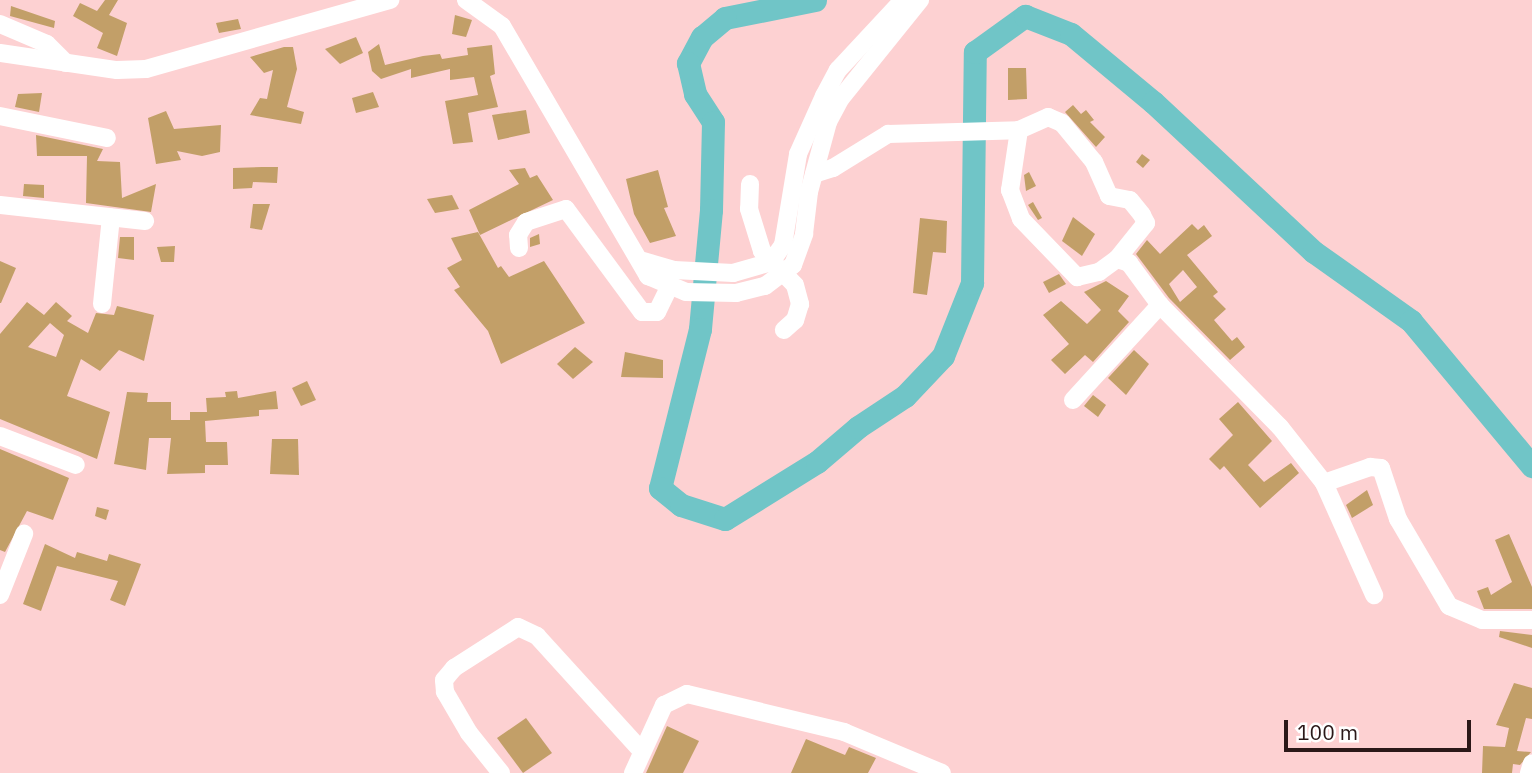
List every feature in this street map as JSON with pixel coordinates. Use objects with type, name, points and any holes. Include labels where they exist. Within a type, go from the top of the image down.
[{"type":"street","points":[[0,53],[66,63],[146,69],[336,7],[390,0]]},
{"type":"street","points":[[466,0],[502,26],[608,211],[643,261],[648,276],[668,287],[686,292],[736,293],[765,286],[778,269],[799,255],[814,174],[828,122],[841,98],[920,0]]},
{"type":"street","points":[[778,269],[799,154],[824,96],[838,70],[903,0]]},
{"type":"street","points":[[0,24],[47,44],[66,63]]},
{"type":"street","points":[[0,116],[107,138]]},
{"type":"street","points":[[814,174],[833,168],[888,134],[1010,131],[1048,117],[1062,123],[1094,162],[1109,196],[1130,200],[1146,223],[1117,259],[1099,272],[1077,277],[1021,219],[1010,190],[1010,131]]},
{"type":"street","points":[[750,184],[749,209],[761,251],[795,285],[800,304],[794,320],[784,330]]},
{"type":"street","points":[[0,205],[145,221]]},
{"type":"street","points":[[519,248],[520,228],[526,222],[566,209],[642,312],[657,312],[668,287]]},
{"type":"street","points":[[102,304],[111,217]]},
{"type":"street","points":[[1117,259],[1129,263],[1160,305],[1280,427],[1324,483],[1374,595]]},
{"type":"street","points":[[643,261],[693,272],[733,273],[778,269]]},
{"type":"street","points":[[1073,400],[1160,305]]},
{"type":"street","points":[[0,436],[75,465]]},
{"type":"street","points":[[1324,483],[1370,467],[1381,468],[1398,519],[1449,606],[1482,620],[1532,620]]},
{"type":"street","points":[[0,595],[24,534]]},
{"type":"street","points":[[501,773],[469,733],[445,692],[444,680],[454,668],[518,627],[537,636],[640,749]]},
{"type":"street","points":[[633,773],[640,749],[664,705],[687,694],[844,732],[943,773]]},
{"type":"street","points":[[1529,773],[1532,763]]},
{"type":"building","points":[[105,0],[118,0],[109,15],[127,23],[117,56],[97,48],[103,33],[73,16],[80,3],[97,11]]},
{"type":"building","points":[[11,6],[55,21],[54,28],[10,16]]},
{"type":"building","points":[[455,15],[472,20],[466,37],[452,34]]},
{"type":"building","points":[[238,19],[241,29],[219,33],[216,23]]},
{"type":"building","points":[[356,37],[363,53],[340,64],[325,49]]},
{"type":"building","points":[[379,44],[385,65],[423,56],[440,54],[442,59],[468,55],[467,48],[492,45],[495,74],[490,76],[498,107],[468,113],[473,142],[453,144],[445,101],[478,95],[474,77],[450,80],[450,69],[411,78],[411,69],[381,79],[372,71],[368,52]]},
{"type":"building","points":[[293,47],[297,69],[287,107],[304,112],[301,124],[250,115],[260,98],[267,99],[273,70],[264,73],[250,57]]},
{"type":"building","points":[[1008,68],[1026,68],[1027,99],[1008,100]]},
{"type":"building","points":[[373,92],[379,107],[356,113],[352,98]]},
{"type":"building","points":[[42,93],[39,112],[15,107],[18,94]]},
{"type":"building","points":[[1073,105],[1081,114],[1086,110],[1094,120],[1090,122],[1105,137],[1096,147],[1065,112]]},
{"type":"building","points":[[526,110],[530,133],[498,140],[492,115]]},
{"type":"building","points":[[166,111],[174,129],[221,125],[220,152],[202,156],[177,151],[181,160],[156,164],[148,118]]},
{"type":"building","points":[[36,135],[103,149],[97,161],[120,162],[122,198],[156,184],[151,212],[86,203],[87,156],[37,156]]},
{"type":"building","points":[[1142,154],[1150,160],[1143,168],[1136,162]]},
{"type":"building","points":[[278,167],[277,183],[253,182],[252,188],[233,189],[233,168]]},
{"type":"building","points":[[525,168],[530,178],[537,175],[553,200],[480,235],[469,210],[519,184],[509,170]]},
{"type":"building","points":[[658,170],[668,207],[664,208],[676,236],[650,243],[634,214],[626,179]]},
{"type":"building","points":[[1029,172],[1036,186],[1026,191],[1024,175]]},
{"type":"building","points":[[24,184],[44,185],[44,198],[23,196]]},
{"type":"building","points":[[452,195],[459,209],[435,213],[427,199]]},
{"type":"building","points":[[1033,202],[1042,218],[1038,220],[1028,205]]},
{"type":"building","points":[[253,204],[270,204],[262,230],[250,228]]},
{"type":"building","points":[[1073,217],[1095,234],[1082,256],[1062,241]]},
{"type":"building","points":[[920,218],[947,221],[946,253],[933,252],[927,295],[913,293]]},
{"type":"building","points":[[1192,224],[1198,230],[1204,225],[1212,236],[1187,255],[1218,292],[1213,296],[1226,309],[1214,320],[1232,341],[1237,337],[1245,347],[1230,360],[1169,298],[1136,254],[1147,240],[1160,254]],"holes":[[[1183,270],[1197,287],[1180,302],[1169,284]]]},
{"type":"building","points":[[478,232],[498,268],[501,266],[509,277],[544,261],[585,323],[501,364],[488,331],[454,290],[460,287],[447,268],[462,260],[451,238]]},
{"type":"building","points":[[539,234],[540,244],[530,247],[530,238]]},
{"type":"building","points":[[120,237],[134,237],[134,260],[118,258]]},
{"type":"building","points":[[175,246],[174,262],[161,262],[157,247]]},
{"type":"building","points":[[0,261],[16,268],[1,303],[0,303]]},
{"type":"building","points":[[1059,274],[1066,284],[1049,293],[1043,282]]},
{"type":"building","points":[[1106,281],[1129,296],[1118,311],[1129,322],[1093,362],[1085,355],[1065,374],[1051,360],[1069,344],[1043,315],[1061,301],[1087,324],[1101,310],[1084,292]]},
{"type":"building","points":[[27,302],[44,315],[56,302],[72,316],[67,321],[88,333],[96,313],[114,315],[117,306],[154,315],[144,361],[119,350],[100,371],[81,359],[67,396],[110,412],[97,459],[0,419],[0,334]],"holes":[[[50,323],[64,335],[56,357],[28,347]]]},
{"type":"building","points":[[575,347],[593,362],[573,379],[557,364]]},
{"type":"building","points":[[1134,350],[1149,364],[1126,395],[1108,378]]},
{"type":"building","points":[[625,352],[663,360],[663,378],[621,377]]},
{"type":"building","points":[[307,381],[316,400],[301,406],[292,388]]},
{"type":"building","points":[[237,391],[238,398],[276,391],[278,409],[259,410],[259,416],[205,421],[206,442],[227,442],[228,465],[205,465],[205,473],[167,474],[171,438],[149,438],[146,470],[114,464],[127,392],[148,393],[147,402],[171,402],[171,420],[190,420],[190,412],[207,412],[206,398],[226,397],[225,392]]},
{"type":"building","points":[[1093,395],[1106,405],[1098,417],[1084,406]]},
{"type":"building","points":[[1238,402],[1272,441],[1248,465],[1264,482],[1291,463],[1299,473],[1260,508],[1224,466],[1220,470],[1209,459],[1233,435],[1219,419]]},
{"type":"building","points":[[272,439],[298,439],[299,475],[270,474]]},
{"type":"building","points":[[0,449],[69,478],[53,520],[27,511],[5,552],[0,550]]},
{"type":"building","points":[[1367,490],[1373,505],[1352,518],[1346,505]]},
{"type":"building","points":[[97,507],[109,510],[106,520],[95,516]]},
{"type":"building","points":[[1509,534],[1532,587],[1532,609],[1484,609],[1477,591],[1488,587],[1491,595],[1512,582],[1495,540]]},
{"type":"building","points":[[45,544],[75,558],[77,552],[107,561],[109,554],[141,564],[125,606],[110,600],[118,581],[57,566],[41,611],[23,604]]},
{"type":"building","points":[[1500,631],[1532,635],[1532,648],[1499,637]]},
{"type":"building","points":[[1514,683],[1532,688],[1532,719],[1526,718],[1517,751],[1531,752],[1520,765],[1513,764],[1512,773],[1482,773],[1483,746],[1505,747],[1509,728],[1496,725]]},
{"type":"building","points":[[526,718],[552,753],[523,773],[497,738]]},
{"type":"building","points":[[667,726],[699,741],[683,773],[646,773]]},
{"type":"building","points":[[806,739],[845,755],[849,747],[876,758],[868,773],[791,773]]},
{"type":"waterway","points":[[815,0],[725,18],[702,37],[688,63],[695,94],[713,122],[711,210],[700,329],[660,488],[681,505],[725,519],[817,462],[858,427],[905,396],[943,356],[972,283],[975,52],[1025,16],[1071,34],[1153,102],[1314,252],[1411,321],[1532,466]]}]
